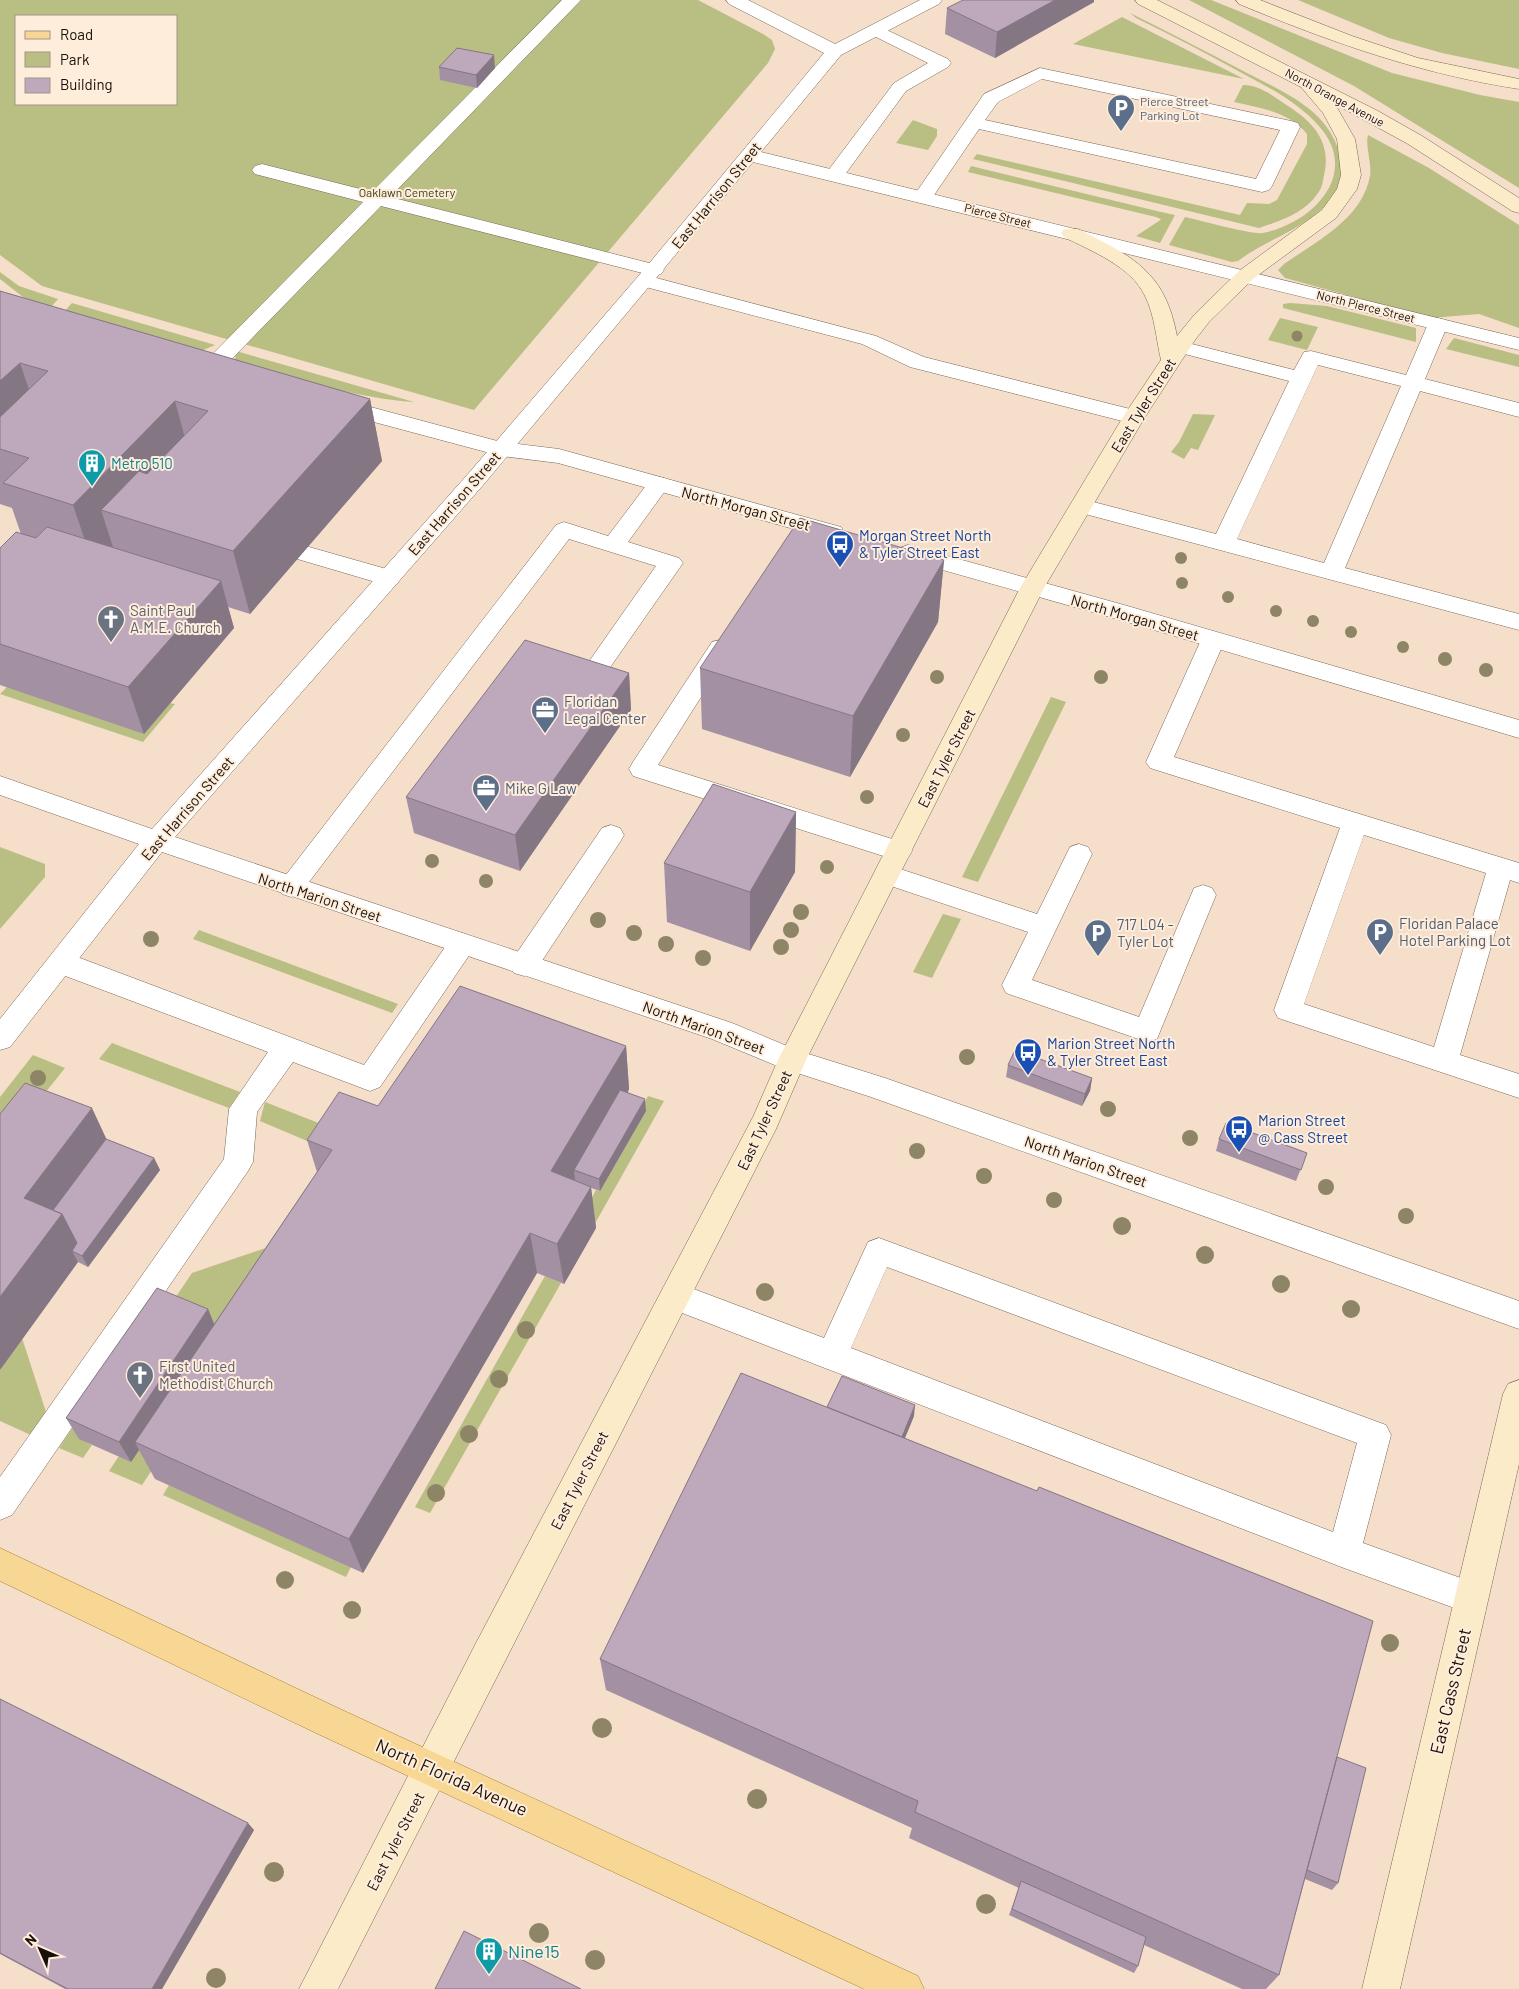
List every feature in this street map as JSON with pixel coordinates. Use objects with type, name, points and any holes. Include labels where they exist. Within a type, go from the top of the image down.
[{"type":"main road","name":"North Orange Avenue","points":[[1144,0],[1307,82],[1415,140],[1519,207]]},
{"type":"main road","points":[[1244,0],[1324,33],[1388,56],[1476,78],[1519,84]]},
{"type":"main road","name":"East Tyler Street","points":[[318,1989],[488,1655],[766,1120],[792,1060],[888,875],[1032,588],[1134,417],[1175,354],[1202,318],[1246,276],[1329,214],[1347,189],[1351,175],[1346,139],[1331,111],[1307,82]]},
{"type":"main road","points":[[1071,233],[1113,255],[1151,288],[1175,354]]},
{"type":"main road","name":"East Cass Street","points":[[1381,1989],[1519,1394]]},
{"type":"main road","name":"North Florida Avenue","points":[[0,1564],[328,1721],[432,1767],[905,1989]]},
{"type":"street","points":[[210,369],[572,0]]},
{"type":"street","points":[[735,0],[835,51]]},
{"type":"street","name":"East Harrison Street","points":[[0,1039],[62,963],[157,840],[501,449],[650,275],[835,51],[933,0]]},
{"type":"street","points":[[834,176],[900,87],[942,63],[876,30]]},
{"type":"street","points":[[922,197],[991,98],[1040,73],[1291,127],[1262,186],[975,122]]},
{"type":"street","name":"Pierce Street","points":[[749,155],[1246,276]]},
{"type":"street","points":[[262,170],[376,199],[650,275],[870,340],[917,362],[1134,417]]},
{"type":"street","name":"North Pierce Street","points":[[1246,276],[1519,344]]},
{"type":"street","points":[[1332,572],[1438,324]]},
{"type":"street","points":[[1175,354],[1301,378]]},
{"type":"street","points":[[1223,544],[1310,357],[1519,410]]},
{"type":"street","name":"North Morgan Street","points":[[314,398],[501,449],[559,456],[856,538]]},
{"type":"street","points":[[613,545],[659,484]]},
{"type":"street","points":[[1082,506],[1519,622]]},
{"type":"street","points":[[786,544],[799,522]]},
{"type":"street","points":[[291,887],[564,530],[671,562],[588,680]]},
{"type":"street","name":"North Morgan Street","points":[[884,546],[1519,729]]},
{"type":"street","points":[[302,553],[389,578]]},
{"type":"street","points":[[732,629],[642,769],[899,851]]},
{"type":"street","points":[[1213,640],[1159,762],[1510,870],[1444,1061]]},
{"type":"street","name":"North Marion Street","points":[[0,785],[291,887],[722,1031],[792,1060],[894,1093],[1519,1315]]},
{"type":"street","points":[[1356,823],[1288,1010],[1519,1086]]},
{"type":"street","points":[[524,964],[611,835]]},
{"type":"street","points":[[1079,854],[1016,985],[1147,1030],[1203,895]]},
{"type":"street","points":[[888,875],[1043,927]]},
{"type":"street","points":[[62,963],[370,1079],[462,944]]},
{"type":"street","points":[[0,1504],[238,1162],[243,1109],[287,1048]]},
{"type":"street","points":[[832,1355],[879,1251],[1375,1435],[1344,1552]]},
{"type":"street","points":[[674,1296],[1344,1552],[1472,1598]]},
{"type":"green space","name":"Oaklawn Cemetery","points":[[0,0],[698,0],[763,34],[772,40],[775,49],[768,63],[474,410],[42,286],[0,255]]},
{"type":"green space","points":[[1189,0],[1211,0],[1392,73],[1480,95],[1519,102],[1519,188],[1354,86]]},
{"type":"green space","points":[[1298,0],[1519,0],[1519,69],[1442,53],[1389,38]]},
{"type":"green space","points":[[1130,13],[1281,90],[1314,113],[1329,130],[1339,150],[1341,161],[1339,183],[1326,205],[1303,223],[1238,261],[1232,262],[1169,245],[1185,217],[1257,233],[1282,227],[1299,219],[1314,207],[1326,193],[1333,178],[1335,161],[1330,143],[1318,125],[1291,102],[1261,83],[1136,18]]},
{"type":"green space","points":[[1122,17],[1244,79],[1073,44]]},
{"type":"green space","points":[[1243,85],[1249,85],[1265,91],[1304,117],[1318,133],[1325,152],[1326,163],[1322,184],[1313,200],[1292,215],[1259,228],[973,159],[977,154],[1240,215],[1247,203],[1269,204],[1277,200],[1307,144],[1307,134],[1292,121],[1274,112],[1234,102]]},
{"type":"green space","points":[[913,120],[937,129],[937,136],[928,150],[896,143]]},
{"type":"green space","points":[[1368,135],[1429,168],[1519,225],[1519,328],[1479,314],[1431,318],[1285,278],[1278,270],[1336,228],[1358,205],[1370,176]]},
{"type":"green space","points":[[971,166],[1175,215],[1160,243],[1136,236],[1161,219],[968,172]]},
{"type":"green space","points":[[0,272],[19,286],[58,299],[50,308],[23,297],[0,279]]},
{"type":"green space","points":[[72,303],[215,345],[201,351],[64,312]]},
{"type":"green space","points":[[1283,304],[1327,306],[1416,328],[1416,342],[1283,308]]},
{"type":"green space","points":[[1280,318],[1318,327],[1307,350],[1268,340]]},
{"type":"green space","points":[[1454,338],[1519,355],[1519,367],[1446,349]]},
{"type":"green space","points":[[236,351],[414,402],[346,392],[301,380],[235,361]]},
{"type":"green space","points":[[1193,414],[1215,415],[1198,450],[1191,448],[1184,459],[1171,452],[1179,442]]},
{"type":"green space","points":[[7,687],[175,704],[143,742],[0,694]]},
{"type":"green space","points":[[1051,697],[1066,702],[978,882],[962,877]]},
{"type":"green space","points":[[0,847],[45,864],[45,877],[0,929]]},
{"type":"green space","points":[[943,914],[961,919],[932,978],[913,972]]},
{"type":"green space","points":[[199,930],[398,1004],[392,1013],[193,939]]},
{"type":"green space","points":[[112,1043],[240,1092],[229,1108],[99,1059]]},
{"type":"green space","points":[[33,1055],[65,1068],[0,1149],[0,1097]]},
{"type":"green space","points":[[648,1096],[664,1101],[593,1227],[579,1221],[596,1190],[600,1191],[646,1111],[641,1109]]},
{"type":"green space","points":[[265,1102],[339,1131],[326,1149],[260,1121]]},
{"type":"green space","points":[[338,1189],[142,1485],[109,1471],[119,1456],[131,1461],[217,1331],[167,1310],[192,1273],[283,1242]]},
{"type":"green space","points":[[545,1276],[561,1283],[430,1513],[415,1507]]},
{"type":"green space","points":[[22,1338],[46,1412],[31,1435],[0,1421],[0,1370]]},
{"type":"green space","points":[[122,1354],[134,1359],[79,1438],[92,1445],[83,1458],[59,1448]]},
{"type":"green space","points":[[169,1485],[351,1567],[346,1577],[163,1495]]},
{"type":"building","points":[[963,0],[1055,0],[997,32],[947,8]]},
{"type":"building","points":[[457,48],[494,55],[476,75],[439,67]]},
{"type":"building","points":[[0,291],[370,399],[233,551],[101,510],[139,471],[147,474],[208,411],[175,401],[73,505],[3,483],[29,458],[0,449],[0,417],[48,371],[20,363],[0,381]]},
{"type":"building","points":[[800,518],[944,560],[853,716],[700,668]]},
{"type":"building","points":[[47,527],[221,581],[128,687],[0,644],[0,548],[16,532],[36,538]]},
{"type":"building","points":[[525,640],[629,673],[515,835],[406,797]]},
{"type":"building","points":[[713,784],[796,812],[750,892],[664,863]]},
{"type":"building","points":[[460,986],[626,1046],[551,1171],[591,1187],[557,1244],[530,1233],[349,1539],[135,1442],[332,1150],[307,1140],[339,1092],[378,1106]]},
{"type":"building","points":[[1015,1050],[1092,1078],[1085,1094],[1008,1065]]},
{"type":"building","points":[[25,1083],[92,1108],[24,1198],[62,1214],[0,1297],[0,1114]]},
{"type":"building","points":[[620,1090],[645,1099],[599,1179],[574,1170]]},
{"type":"building","points":[[1226,1123],[1307,1153],[1301,1170],[1219,1139]]},
{"type":"building","points":[[106,1139],[154,1158],[82,1256],[72,1251],[77,1243],[62,1214],[53,1210]]},
{"type":"building","points":[[157,1288],[208,1309],[119,1442],[66,1418]]},
{"type":"building","points":[[741,1373],[1037,1491],[1039,1487],[1373,1621],[1279,1975],[915,1812],[918,1801],[600,1659]]},
{"type":"building","points":[[842,1376],[915,1405],[902,1437],[827,1407]]},
{"type":"building","points":[[0,1699],[248,1823],[152,1989],[68,1989],[0,1953]]},
{"type":"building","points":[[1337,1757],[1366,1768],[1338,1883],[1307,1870]]},
{"type":"building","points":[[1021,1881],[1146,1937],[1138,1966],[1012,1909]]},
{"type":"building","points":[[464,1931],[581,1989],[435,1989]]},
{"type":"place","name":"Pierce Street Parking Lot","points":[[1121,132]]},
{"type":"place","name":"Metro 510","points":[[92,487]]},
{"type":"place","name":"Morgan Street North & Tyler Street East","points":[[840,568]]},
{"type":"place","name":"Saint Paul A.M.E. Church","points":[[111,643]]},
{"type":"place","name":"Floridan Legal Center","points":[[545,734]]},
{"type":"place","name":"Mike G Law","points":[[486,812]]},
{"type":"place","name":"Floridan Palace Hotel Parking Lot","points":[[1380,956]]},
{"type":"place","name":"717 L04 - Tyler Lot","points":[[1098,957]]},
{"type":"place","name":"Marion Street North & Tyler Street East","points":[[1028,1076]]},
{"type":"place","name":"Marion Street @ Cass Street","points":[[1239,1153]]},
{"type":"place","name":"First United Methodist Church","points":[[140,1399]]},
{"type":"place","name":"Nine15","points":[[489,1975]]}]
